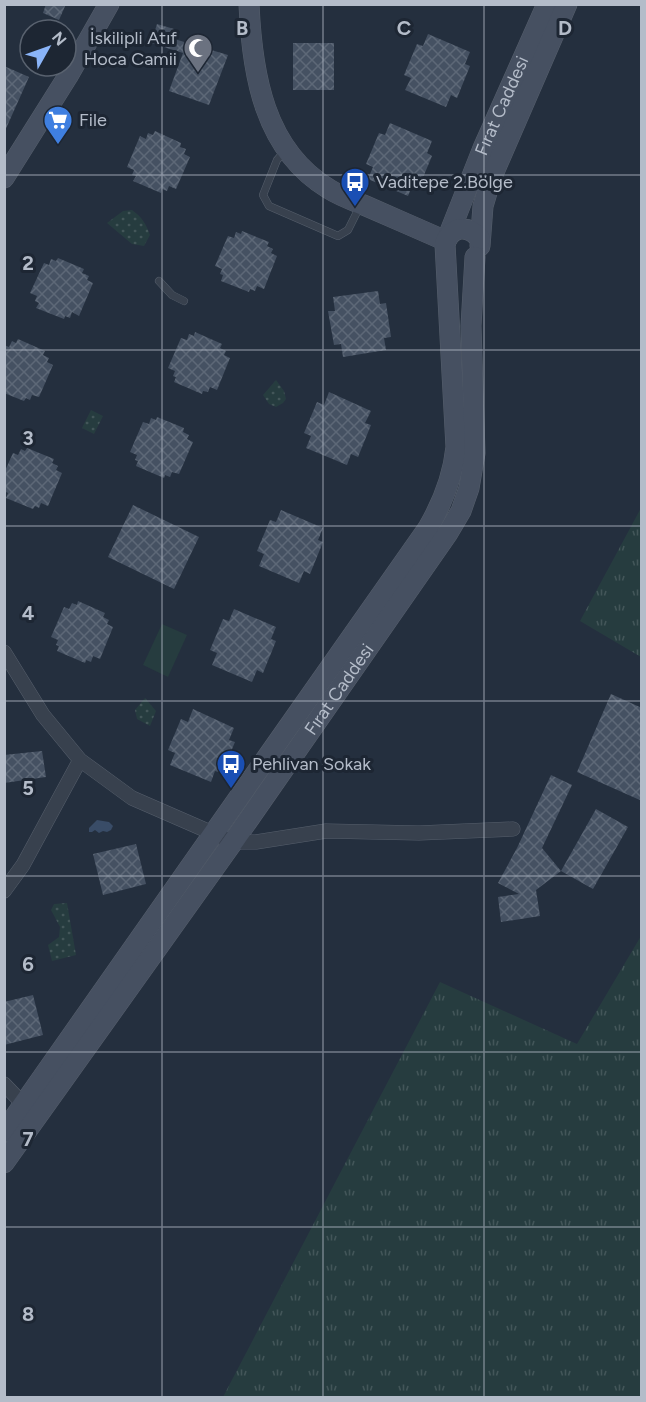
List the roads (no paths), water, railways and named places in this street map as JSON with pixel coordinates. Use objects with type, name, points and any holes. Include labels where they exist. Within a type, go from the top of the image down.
[{"type":"main road","points":[[4,178],[68,76],[109,4]]},
{"type":"main road","points":[[249,4],[250,45],[258,83],[275,133],[286,150],[307,175],[330,190],[447,247]]},
{"type":"main road","name":"Fırat Caddesi","points":[[4,1163],[31,1112],[213,834],[428,528],[447,490],[454,470],[456,447],[447,247],[483,148],[547,4]]},
{"type":"main road","name":"Fırat Caddesi","points":[[4,1132],[31,1112],[233,842],[461,511],[469,488],[475,453],[471,326],[483,206],[491,179],[567,4]]},
{"type":"main road","points":[[461,228],[471,230],[478,248],[469,261],[459,261],[451,257],[447,247],[452,232],[461,228]]},
{"type":"street","points":[[4,652],[43,715],[80,760],[132,798],[233,842],[256,842],[326,831],[419,832],[513,829]]},
{"type":"street","points":[[4,891],[23,865],[80,760]]},
{"type":"street","points":[[4,1084],[31,1112]]},
{"type":"lane","points":[[286,150],[277,160],[263,195],[269,206],[338,236],[348,230],[361,204]]},
{"type":"lane","points":[[159,281],[172,296],[184,301]]},
{"type":"water","points":[[97,820],[109,822],[113,826],[111,830],[99,833],[95,830],[89,832],[89,828]]},
{"type":"place","name":"İskilipli Atıf Hoca Camii","points":[[198,74]]},
{"type":"place","name":"File","points":[[58,146]]},
{"type":"place","name":"Vaditepe 2.Bölge","points":[[355,208]]},
{"type":"place","name":"Pehlivan Sokak","points":[[231,790]]}]
